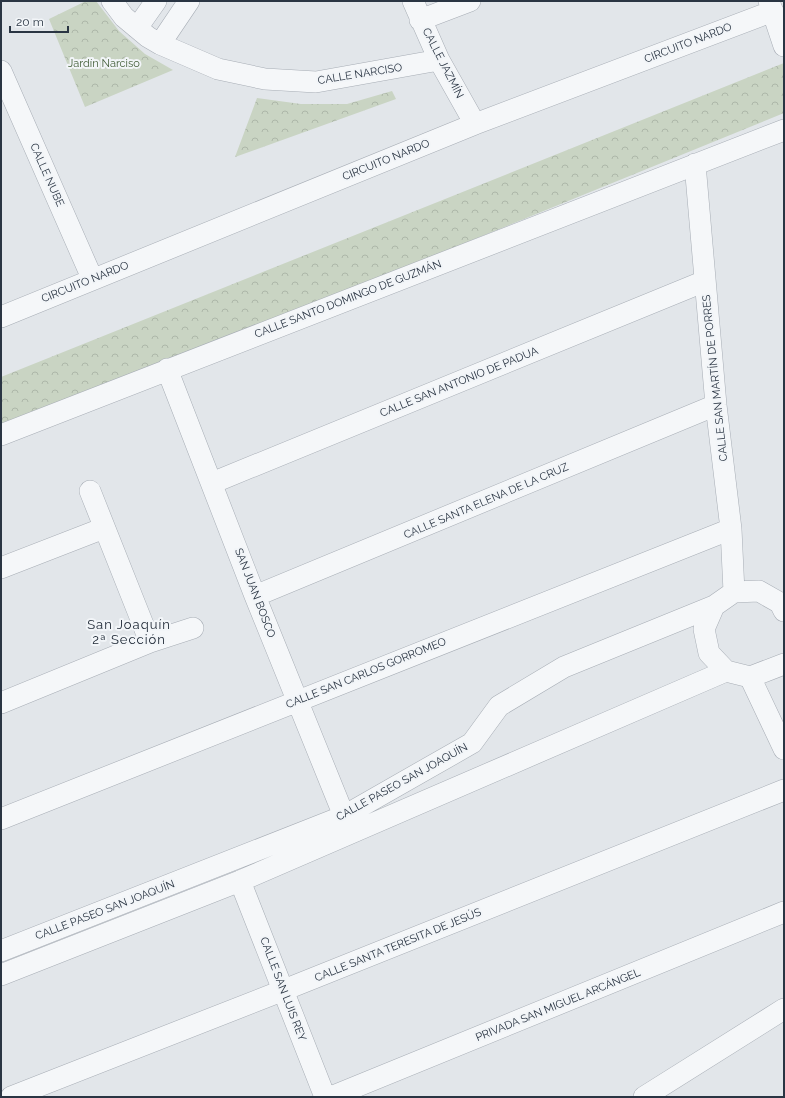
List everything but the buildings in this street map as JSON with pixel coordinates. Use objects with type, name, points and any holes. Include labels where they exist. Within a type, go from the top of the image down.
[{"type":"street","name":"CALLE NARCISO","points":[[112,1],[124,17],[148,37],[160,44],[218,69],[265,79],[316,82],[439,60]]},
{"type":"street","points":[[138,28],[156,1]]},
{"type":"street","points":[[160,44],[189,1]]},
{"type":"street","points":[[417,10],[470,1]]},
{"type":"street","points":[[771,6],[784,46]]},
{"type":"street","name":"CIRCUITO NARDO","points":[[1,317],[92,278],[771,6]]},
{"type":"street","name":"CALLE JAZMÍN","points":[[417,10],[439,60],[475,124]]},
{"type":"street","name":"CALLE NUBE","points":[[1,71],[92,278]]},
{"type":"street","name":"CALLE SANTO DOMINGO DE GUZMÁN","points":[[1,435],[167,369],[784,130]]},
{"type":"street","name":"CALLE SAN MARTÍN DE PORRES","points":[[695,164],[716,405],[731,529],[734,592]]},
{"type":"street","name":"CALLE SAN ANTONIO DE PADUA","points":[[212,483],[705,281]]},
{"type":"street","name":"SAN JUAN BOSCO","points":[[167,369],[255,596],[344,816]]},
{"type":"street","name":"CALLE SANTA ELENA DE LA CRUZ","points":[[255,596],[716,405]]},
{"type":"street","points":[[90,491],[150,642]]},
{"type":"street","points":[[1,568],[104,528]]},
{"type":"street","name":"CALLE SAN CARLOS GORROMEO","points":[[1,819],[297,700],[731,529]]},
{"type":"street","points":[[780,663],[750,677],[726,671],[709,653],[704,628],[714,606],[734,592],[759,591],[784,587]]},
{"type":"street","points":[[759,591],[780,603],[784,611]]},
{"type":"street","name":"CALLE PASEO SAN JOAQUÍN","points":[[1,951],[344,816],[472,743],[498,706],[564,667],[714,606]]},
{"type":"street","points":[[1,703],[150,642],[193,628]]},
{"type":"street","name":"CALLE PASEO SAN JOAQUÍN","points":[[1,975],[240,881],[726,671]]},
{"type":"street","points":[[750,677],[784,749]]},
{"type":"street","name":"CALLE SANTA TERESITA DE JESÚS","points":[[11,1097],[284,990],[784,790]]},
{"type":"street","name":"CALLE SAN LUIS REY","points":[[240,881],[325,1097]]},
{"type":"street","name":"PRIVADA SAN MIGUEL ARCÁNGEL","points":[[331,1097],[784,912]]},
{"type":"street","points":[[644,1097],[784,1009]]},
{"type":"green space","name":"Jardín Narciso","points":[[86,1],[96,1],[119,31],[145,54],[173,70],[85,107],[49,19]]},
{"type":"green space","points":[[784,63],[784,113],[1,432],[1,377]]},
{"type":"green space","points":[[392,91],[396,99],[235,157],[257,98],[301,104],[347,104]]},
{"type":"district","name":"San Joaquín 2ª Sección","points":[[129,632]]}]
